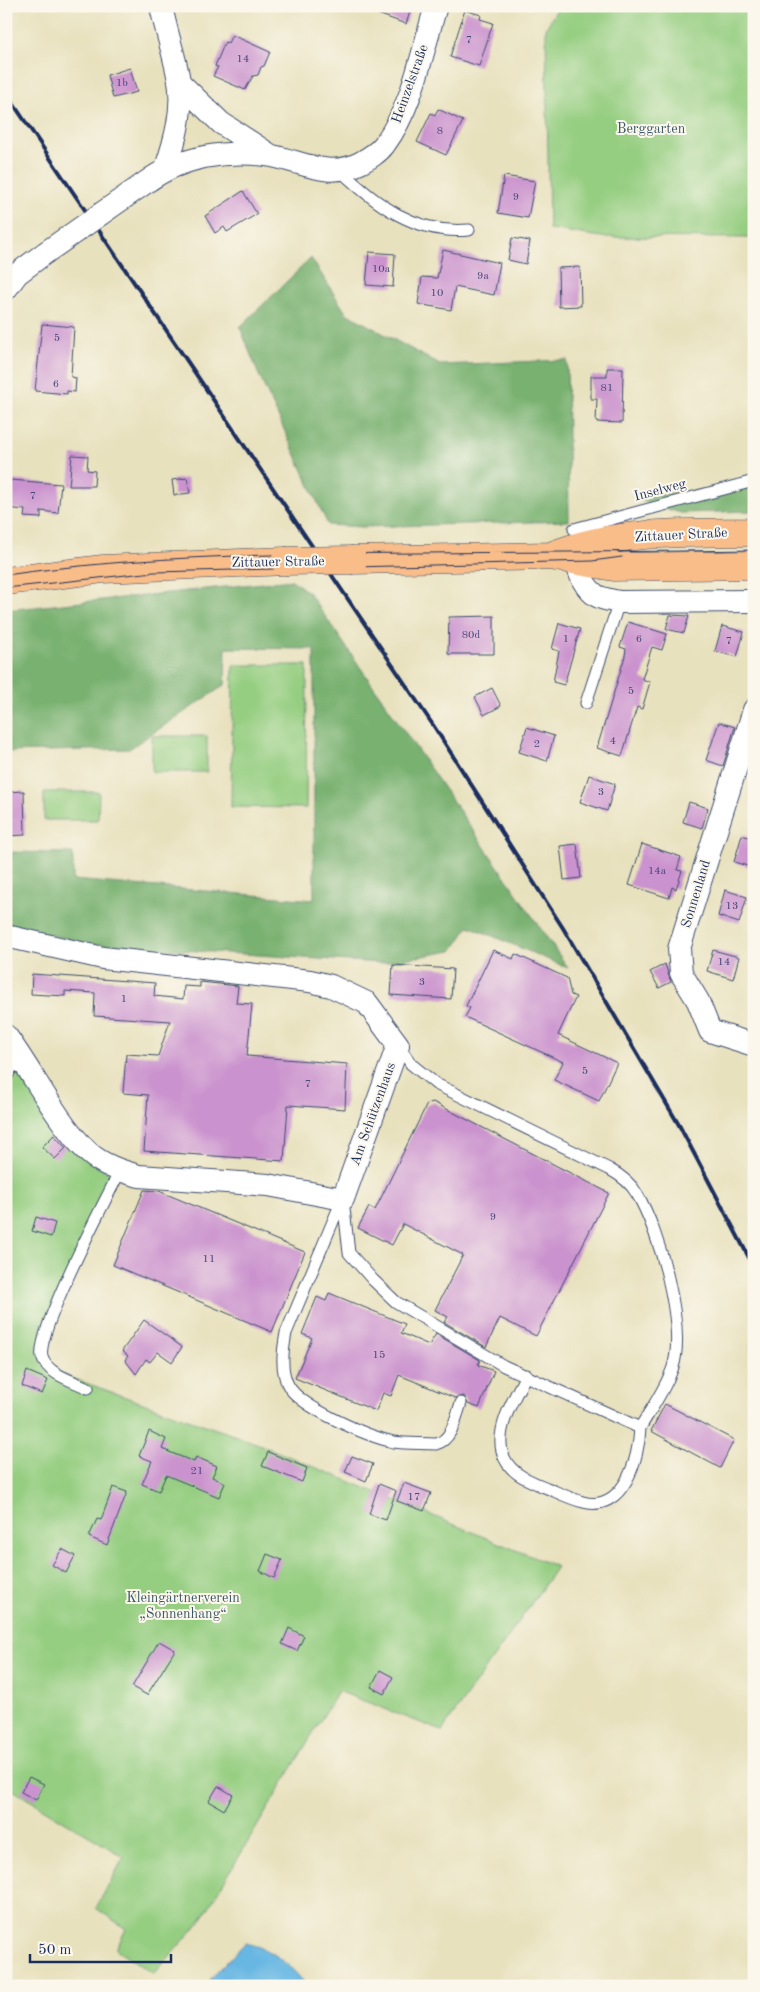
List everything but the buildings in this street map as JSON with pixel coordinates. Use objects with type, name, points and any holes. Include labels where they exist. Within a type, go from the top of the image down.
[{"type":"main road","name":"Zittauer Straße","points":[[6,581],[103,569],[353,560],[569,548],[616,538],[754,532]]},
{"type":"main road","name":"Zittauer Straße","points":[[569,548],[614,568],[754,565]]},
{"type":"street","points":[[161,6],[180,82],[176,131],[166,168]]},
{"type":"street","name":"Heinzelstraße","points":[[6,289],[17,274],[166,168],[188,161],[228,154],[272,156],[312,169],[328,171],[354,166],[370,158],[384,146],[402,114],[436,6]]},
{"type":"street","points":[[180,82],[221,123],[272,156]]},
{"type":"street","points":[[569,548],[581,576],[593,593],[619,602],[754,601]]},
{"type":"street","name":"Sonnenland","points":[[754,710],[679,949],[681,972],[698,1001],[710,1031],[754,1045]]},
{"type":"street","name":"Am Schützenhaus","points":[[6,936],[102,958],[310,981],[331,986],[367,1003],[398,1045],[343,1199]]},
{"type":"street","points":[[6,1036],[77,1140],[98,1160],[120,1171],[140,1176],[268,1186],[343,1199]]},
{"type":"lane","points":[[340,170],[381,206],[412,222],[454,231],[469,230]]},
{"type":"lane","name":"Inselweg","points":[[569,548],[754,481]]},
{"type":"lane","points":[[586,703],[619,602]]},
{"type":"lane","points":[[398,1045],[411,1064],[436,1084],[609,1168],[621,1176],[637,1192],[654,1227],[675,1315],[677,1338],[673,1367],[640,1428],[637,1455],[628,1478],[617,1494],[603,1501],[583,1502],[526,1479],[515,1472],[507,1463],[502,1450],[506,1419],[526,1375]]},
{"type":"lane","points":[[6,1078],[20,1054]]},
{"type":"lane","points":[[88,1388],[49,1369],[42,1356],[44,1334],[82,1248],[120,1171]]},
{"type":"lane","points":[[343,1199],[349,1253],[396,1302],[469,1346],[526,1375],[640,1428]]},
{"type":"lane","points":[[343,1199],[286,1333],[283,1349],[283,1369],[287,1384],[296,1397],[307,1406],[376,1436],[395,1442],[436,1444],[442,1442],[449,1435],[461,1403]]},
{"type":"green space","name":"Berggarten","points":[[559,6],[754,6],[754,238],[602,237],[549,229],[546,28]]},
{"type":"green space","points":[[311,258],[346,313],[440,365],[567,360],[569,521],[362,527],[328,525],[258,373],[240,327]]},
{"type":"green space","points":[[754,484],[754,511],[680,513],[634,498]]},
{"type":"green space","points":[[292,580],[309,593],[568,968],[469,926],[452,951],[381,963],[89,944],[6,925],[6,852],[73,853],[73,880],[314,900],[314,649],[226,648],[225,685],[129,749],[6,752],[6,610]]},
{"type":"green space","points":[[233,665],[307,665],[306,808],[231,807]]},
{"type":"green space","points":[[152,736],[207,736],[207,772],[152,772]]},
{"type":"green space","points":[[44,792],[99,792],[98,820],[44,820]]},
{"type":"green space","name":"Kleingärtnerverein „Sonnenhang“","points":[[6,1058],[73,1144],[115,1179],[43,1334],[49,1370],[256,1443],[557,1567],[442,1731],[338,1691],[200,1922],[154,1974],[116,1949],[126,1929],[96,1908],[124,1857],[6,1786]]},
{"type":"water","points":[[245,1943],[272,1953],[294,1971],[307,1986],[204,1986]]},
{"type":"tram line","points":[[6,575],[110,563],[265,555],[754,550]]},
{"type":"tram line","points":[[6,588],[154,572],[592,561],[622,557]]},
{"type":"railway","points":[[6,93],[435,728],[563,928],[679,1125],[754,1267]]}]
